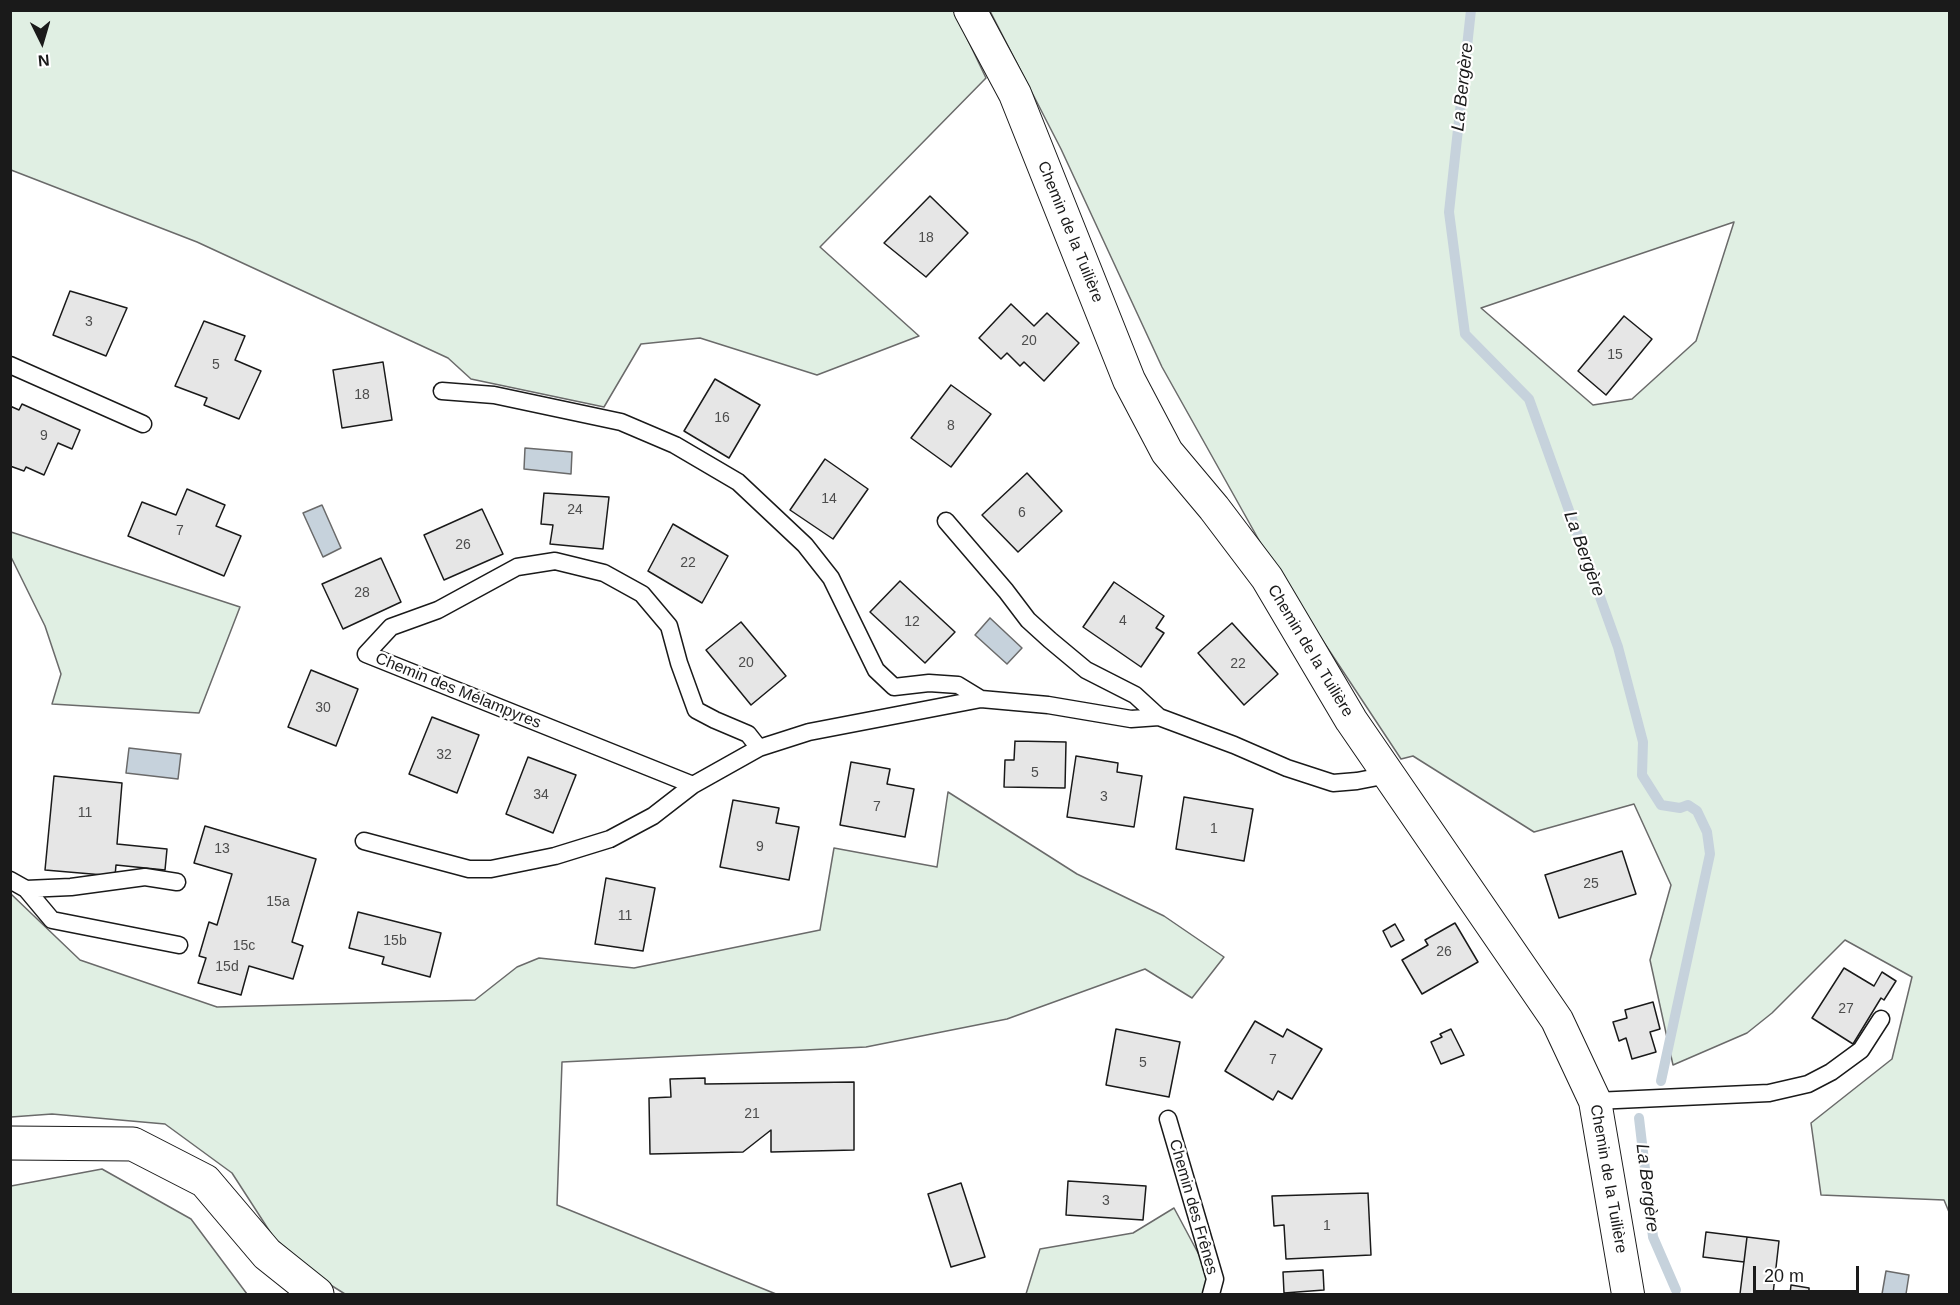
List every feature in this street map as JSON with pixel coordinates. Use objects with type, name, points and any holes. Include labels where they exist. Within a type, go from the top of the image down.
[{"type":"street","name":"Chemin de la Tuilière","points":[[970,10],[1015,94],[1129,380],[1167,452],[1214,508],[1267,578],[1351,720],[1557,1020],[1595,1101],[1628,1294]]},
{"type":"street","points":[[10,1143],[133,1144],[205,1181],[267,1254],[317,1294]]},
{"type":"lane","points":[[10,365],[143,424]]},
{"type":"lane","points":[[442,391],[494,395],[621,422],[675,445],[738,482],[805,545],[831,578],[876,670],[894,687],[929,683],[958,685],[981,699]]},
{"type":"lane","points":[[946,521],[999,582],[1028,620],[1086,670],[1135,695],[1159,717],[1287,768],[1333,783],[1357,781],[1388,774]]},
{"type":"lane","name":"Chemin des Mélampyres","points":[[693,785],[366,654],[391,627],[438,610],[517,567],[555,561],[604,573],[642,594],[669,626],[679,663],[696,710],[748,734],[759,748]]},
{"type":"lane","points":[[364,841],[469,869],[491,869],[555,856],[610,839],[653,816],[693,785],[759,748],[809,732],[981,699],[1048,705],[1131,719],[1159,717]]},
{"type":"lane","points":[[26,889],[71,887],[146,877],[177,882]]},
{"type":"lane","points":[[10,880],[26,889],[52,920],[179,945]]},
{"type":"lane","points":[[1595,1101],[1769,1093],[1808,1084],[1831,1072],[1861,1050],[1881,1019]]},
{"type":"lane","name":"Chemin des Frênes","points":[[1168,1119],[1215,1279],[1211,1294]]},
{"type":"green space","points":[[10,11],[954,11],[986,78],[820,247],[919,336],[817,375],[700,338],[641,344],[604,407],[471,379],[448,358],[197,242],[11,170]]},
{"type":"green space","points":[[990,11],[1949,11],[1949,1212],[1944,1200],[1821,1195],[1811,1123],[1892,1059],[1912,977],[1845,940],[1772,1013],[1747,1033],[1673,1065],[1650,960],[1671,885],[1634,804],[1534,832],[1413,756],[1401,759],[1274,567],[1162,367],[1061,149]],"holes":[[[1734,222],[1696,341],[1632,399],[1593,405],[1481,308]]]},
{"type":"green space","points":[[11,532],[240,607],[199,713],[52,704],[61,674],[45,626],[11,557]]},
{"type":"green space","points":[[948,792],[1077,874],[1164,916],[1224,957],[1192,998],[1145,969],[1007,1019],[866,1047],[562,1062],[557,1205],[776,1294],[345,1294],[329,1284],[274,1238],[232,1173],[165,1124],[52,1114],[11,1117],[11,894],[80,960],[217,1007],[475,1000],[517,967],[539,958],[634,968],[820,930],[834,848],[937,867]]},
{"type":"green space","points":[[102,1169],[191,1219],[247,1294],[11,1294],[11,1186]]},
{"type":"green space","points":[[1174,1208],[1220,1294],[1026,1294],[1040,1249],[1133,1233]]},
{"type":"shaded area","points":[[525,448],[572,452],[571,474],[524,469]]},
{"type":"shaded area","points":[[322,505],[341,548],[323,557],[303,513]]},
{"type":"shaded area","points":[[990,618],[1022,648],[1007,664],[975,635]]},
{"type":"shaded area","points":[[129,748],[181,754],[178,779],[126,773]]},
{"type":"shaded area","points":[[1886,1271],[1909,1275],[1906,1294],[1882,1294]]},
{"type":"building","points":[[930,196],[968,233],[926,277],[884,243]]},
{"type":"building","points":[[70,291],[127,308],[106,356],[53,335]]},
{"type":"building","points":[[1011,304],[1034,326],[1047,313],[1079,343],[1044,381],[1024,362],[1020,366],[1007,353],[1001,359],[979,338]]},
{"type":"building","points":[[1624,316],[1652,339],[1606,395],[1578,371]]},
{"type":"building","points":[[204,321],[245,336],[235,360],[261,371],[239,419],[204,405],[207,398],[175,386]]},
{"type":"building","points":[[383,362],[392,420],[342,428],[333,370]]},
{"type":"building","points":[[715,379],[760,405],[729,458],[684,431]]},
{"type":"building","points":[[951,385],[991,414],[951,467],[911,438]]},
{"type":"building","points":[[22,404],[80,430],[72,449],[58,443],[44,475],[26,467],[24,471],[10,466],[10,406],[19,410]]},
{"type":"building","points":[[825,459],[868,489],[833,539],[790,510]]},
{"type":"building","points":[[1027,473],[1062,511],[1018,552],[982,515]]},
{"type":"building","points":[[187,489],[225,505],[216,526],[241,536],[224,576],[128,536],[142,502],[176,515]]},
{"type":"building","points":[[544,493],[609,497],[603,549],[550,544],[553,525],[541,524]]},
{"type":"building","points":[[482,509],[503,554],[444,580],[424,535]]},
{"type":"building","points":[[673,524],[728,556],[702,603],[648,571]]},
{"type":"building","points":[[381,558],[401,602],[343,629],[322,584]]},
{"type":"building","points":[[900,581],[955,632],[925,663],[870,612]]},
{"type":"building","points":[[1114,582],[1164,616],[1156,628],[1164,633],[1141,667],[1083,627]]},
{"type":"building","points":[[741,622],[786,676],[751,705],[706,650]]},
{"type":"building","points":[[1232,623],[1278,674],[1244,705],[1198,653]]},
{"type":"building","points":[[311,670],[358,689],[336,746],[288,727]]},
{"type":"building","points":[[432,717],[479,735],[457,793],[409,774]]},
{"type":"building","points":[[1015,741],[1066,742],[1065,788],[1004,787],[1005,760],[1014,760]]},
{"type":"building","points":[[1076,756],[1118,763],[1117,772],[1142,776],[1134,827],[1067,817]]},
{"type":"building","points":[[528,757],[576,775],[553,833],[506,814]]},
{"type":"building","points":[[851,762],[890,769],[887,784],[914,789],[905,837],[840,825]]},
{"type":"building","points":[[54,776],[122,783],[117,844],[167,849],[165,870],[116,865],[115,876],[45,870]]},
{"type":"building","points":[[1184,797],[1253,809],[1244,861],[1176,849]]},
{"type":"building","points":[[733,800],[779,808],[776,823],[799,827],[789,880],[720,867]]},
{"type":"building","points":[[205,826],[316,859],[292,942],[303,946],[293,979],[249,966],[241,995],[198,983],[206,958],[199,956],[209,922],[217,925],[232,874],[194,863]]},
{"type":"building","points":[[1622,851],[1636,894],[1559,918],[1545,875]]},
{"type":"building","points":[[606,878],[655,888],[643,951],[595,944]]},
{"type":"building","points":[[358,912],[441,933],[430,977],[382,964],[384,957],[349,948]]},
{"type":"building","points":[[1455,923],[1478,962],[1422,994],[1402,960],[1428,945],[1425,940]]},
{"type":"building","points":[[1395,924],[1404,940],[1391,947],[1383,931]]},
{"type":"building","points":[[1844,968],[1874,986],[1882,972],[1896,981],[1884,1000],[1881,998],[1853,1044],[1812,1018]]},
{"type":"building","points":[[1653,1002],[1660,1029],[1650,1032],[1656,1052],[1632,1059],[1626,1038],[1619,1041],[1613,1022],[1627,1018],[1625,1010]]},
{"type":"building","points":[[1255,1021],[1283,1037],[1287,1029],[1322,1049],[1292,1099],[1278,1091],[1273,1100],[1225,1071]]},
{"type":"building","points":[[1116,1029],[1180,1042],[1169,1097],[1106,1085]]},
{"type":"building","points":[[1451,1029],[1464,1055],[1441,1064],[1431,1042],[1442,1037],[1440,1034]]},
{"type":"building","points":[[705,1078],[705,1084],[854,1082],[854,1150],[771,1152],[771,1130],[743,1152],[650,1154],[649,1098],[671,1097],[670,1079]]},
{"type":"building","points":[[1068,1181],[1146,1186],[1143,1220],[1066,1215]]},
{"type":"building","points":[[961,1183],[985,1257],[951,1267],[928,1194]]},
{"type":"building","points":[[1368,1193],[1371,1255],[1286,1259],[1284,1225],[1274,1226],[1272,1196]]},
{"type":"building","points":[[1706,1232],[1747,1237],[1744,1262],[1703,1257]]},
{"type":"building","points":[[1747,1237],[1779,1241],[1773,1294],[1740,1294]]},
{"type":"building","points":[[1323,1270],[1324,1290],[1284,1293],[1283,1272]]},
{"type":"building","points":[[1791,1285],[1809,1288],[1809,1294],[1790,1294]]},
{"type":"waterway","name":"La Bergère","points":[[1471,10],[1449,212],[1465,334],[1529,399],[1618,647],[1643,742],[1642,775],[1661,805],[1680,808],[1688,805],[1697,811],[1707,832],[1710,854],[1661,1081]]},
{"type":"waterway","name":"La Bergère","points":[[1639,1118],[1653,1237],[1676,1290]]}]
